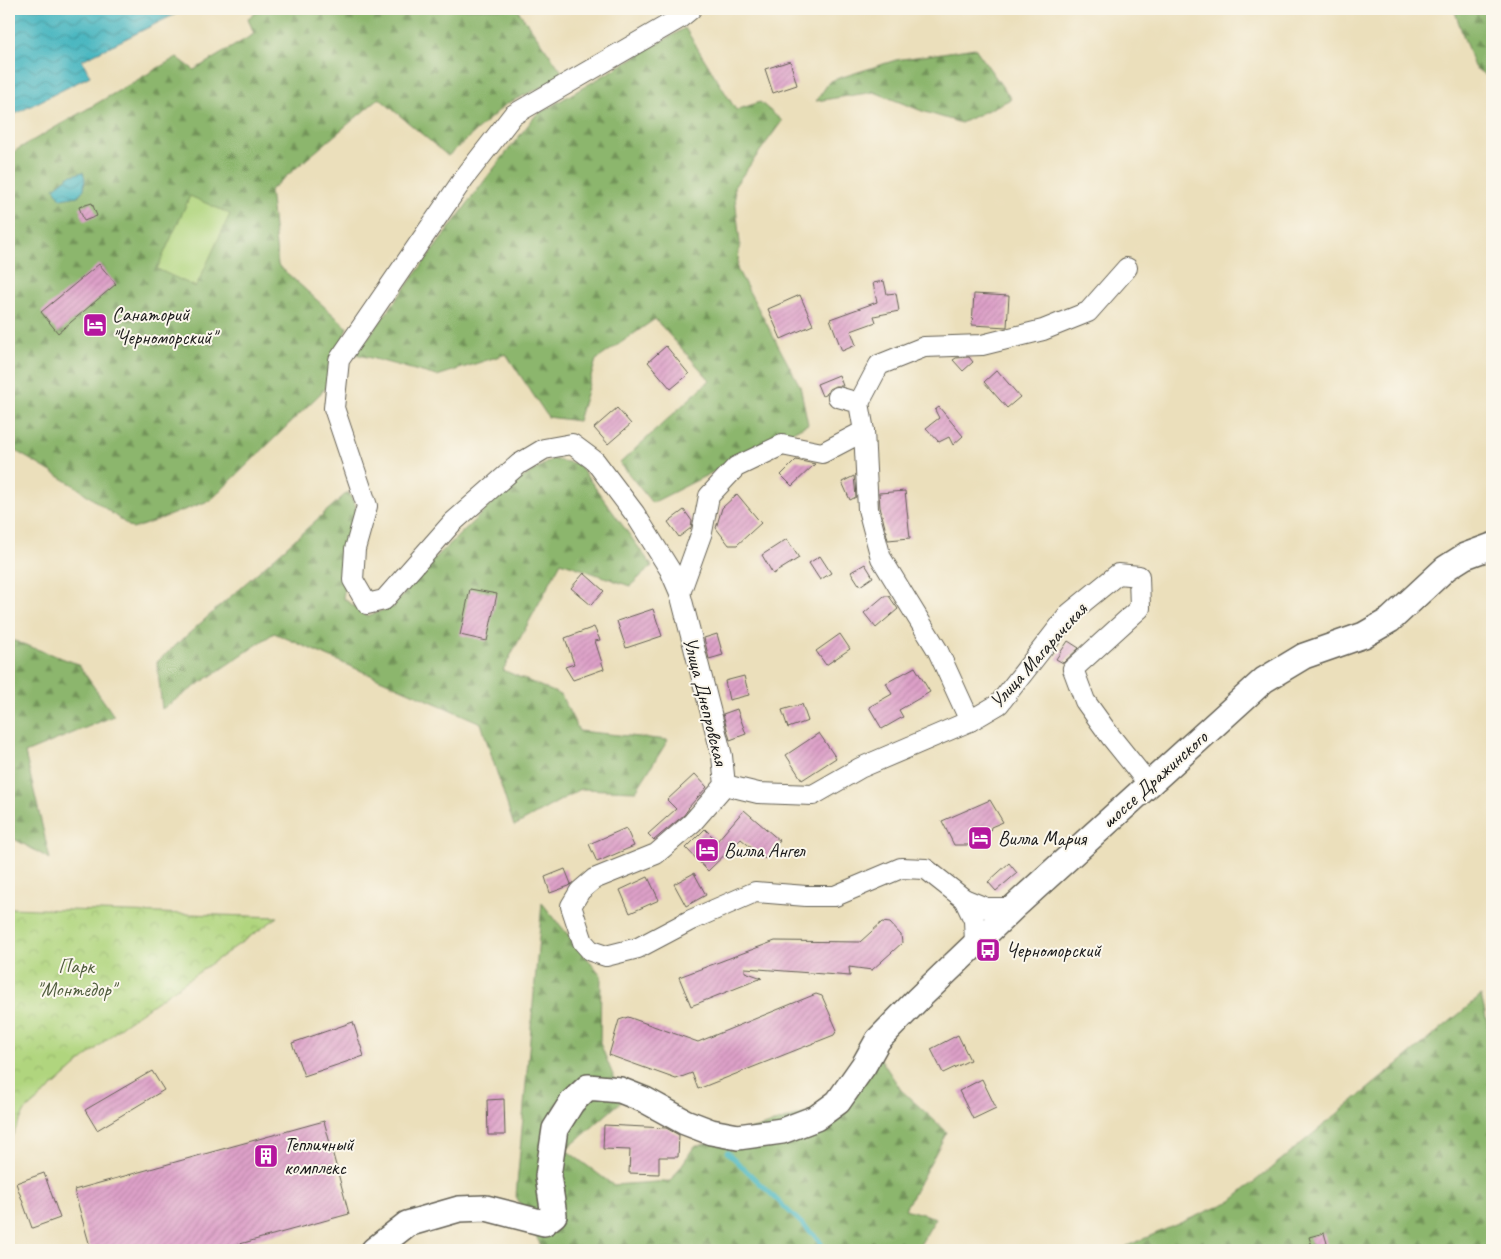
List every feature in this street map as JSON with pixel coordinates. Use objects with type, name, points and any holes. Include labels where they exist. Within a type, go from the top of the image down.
[{"type":"main road","name":"шоссе Дражинского","points":[[374,1250],[407,1224],[459,1209],[486,1208],[544,1223],[554,1215],[548,1176],[555,1129],[572,1102],[588,1087],[620,1090],[645,1100],[685,1122],[710,1132],[738,1136],[782,1131],[816,1118],[838,1102],[864,1065],[878,1040],[975,943],[1148,783],[1264,680],[1304,656],[1364,635],[1390,620],[1446,568],[1465,556],[1492,546]]},
{"type":"street","name":"Улица Днепровская","points":[[692,9],[680,18],[513,115],[464,178],[340,360],[334,408],[367,506],[355,549],[353,580],[368,604],[384,600],[452,523],[519,464],[544,448],[572,444],[595,461],[635,514],[670,570],[680,593],[722,756],[725,785],[692,823],[656,854],[594,878],[580,891],[571,906],[583,942],[591,951],[606,956],[638,948],[691,920],[756,892],[835,896],[901,868],[926,870],[964,899],[986,908],[1012,908]]},
{"type":"street","points":[[838,397],[859,403],[880,365],[924,347],[982,345],[1043,330],[1088,312],[1127,268]]},
{"type":"street","name":"Улица Магарачская","points":[[859,403],[864,431],[868,509],[881,558],[938,651],[970,721]]},
{"type":"street","points":[[680,593],[702,532],[709,496],[736,467],[782,446],[822,453],[864,431]]},
{"type":"street","name":"Улица Магарачская","points":[[725,785],[758,793],[812,794],[860,768],[970,721],[999,704],[1070,613],[1118,574],[1140,576],[1140,608],[1073,669],[1085,700],[1111,737],[1148,783]]},
{"type":"street","name":"Улица Днепровская","points":[[964,899],[974,920],[975,943]]},
{"type":"green space","points":[[262,9],[517,9],[565,76],[506,104],[448,156],[379,98],[270,190],[278,265],[347,327],[326,388],[211,500],[133,529],[75,486],[9,447],[9,156],[177,57],[194,70],[254,34],[248,18]]},
{"type":"green space","points":[[1454,9],[1492,9],[1492,80],[1474,67]]},
{"type":"green space","points":[[685,28],[736,110],[760,102],[782,121],[734,187],[740,243],[737,269],[800,386],[808,424],[652,503],[620,463],[710,380],[655,319],[596,360],[578,421],[548,417],[506,354],[437,376],[356,354],[488,176],[536,115]]},
{"type":"green space","points":[[975,48],[1011,99],[961,123],[922,111],[874,92],[816,101],[830,81],[896,60]]},
{"type":"green space","points":[[190,196],[230,214],[196,287],[157,269]]},
{"type":"green space","points":[[552,459],[578,464],[652,566],[630,586],[561,562],[503,670],[561,695],[579,731],[668,740],[636,791],[581,789],[514,826],[481,723],[274,633],[162,709],[157,662],[348,492],[356,506],[343,598],[367,616],[393,607],[428,565],[510,486]]},
{"type":"green space","points":[[9,639],[78,664],[114,716],[25,753],[50,859],[9,836]]},
{"type":"green space","points":[[542,903],[601,975],[600,1043],[623,1100],[566,1150],[613,1185],[671,1181],[694,1147],[810,1112],[880,1058],[901,1090],[947,1132],[905,1209],[936,1218],[917,1250],[543,1250],[516,1196]]},
{"type":"green space","name":"Парк \"Монтедор\"","points":[[9,908],[278,917],[123,1025],[25,1111],[9,1142]]},
{"type":"green space","points":[[1481,996],[1492,1042],[1492,1250],[1123,1250],[1127,1246],[1231,1201]]},
{"type":"water","points":[[9,9],[186,9],[82,60],[90,76],[9,117]]},
{"type":"water","points":[[83,172],[85,178],[84,189],[78,196],[61,199],[54,188],[69,176]]},
{"type":"building","points":[[790,61],[797,85],[773,93],[765,69]]},
{"type":"building","points":[[92,203],[97,216],[84,221],[79,207]]},
{"type":"building","points":[[99,264],[116,284],[58,333],[41,312]]},
{"type":"building","points":[[884,281],[887,294],[896,293],[899,311],[874,316],[876,322],[851,331],[856,345],[842,351],[830,319],[877,302],[873,283]]},
{"type":"building","points":[[974,294],[1009,296],[1007,327],[972,325]]},
{"type":"building","points":[[800,295],[813,325],[781,339],[768,309]]},
{"type":"building","points":[[666,346],[689,374],[671,389],[648,362]]},
{"type":"building","points":[[969,357],[973,362],[963,371],[953,360],[956,358]]},
{"type":"building","points":[[997,370],[1020,397],[1007,408],[984,382]]},
{"type":"building","points":[[839,375],[843,386],[835,386],[829,389],[826,395],[822,396],[817,384]]},
{"type":"building","points":[[939,407],[963,436],[953,445],[949,437],[939,442],[926,428],[939,418],[935,410]]},
{"type":"building","points":[[617,408],[631,424],[608,444],[594,428]]},
{"type":"building","points":[[796,460],[815,464],[792,486],[781,475]]},
{"type":"building","points":[[854,476],[856,497],[850,500],[842,482]]},
{"type":"building","points":[[905,491],[910,538],[888,540],[880,507],[879,493]]},
{"type":"building","points":[[737,494],[761,523],[737,545],[729,545],[716,528],[722,508]]},
{"type":"building","points":[[684,510],[692,521],[691,528],[679,537],[668,522]]},
{"type":"building","points":[[787,539],[799,558],[773,574],[762,555]]},
{"type":"building","points":[[820,556],[831,573],[820,580],[809,563]]},
{"type":"building","points":[[865,564],[873,577],[860,586],[851,572]]},
{"type":"building","points":[[584,573],[604,591],[591,605],[571,588]]},
{"type":"building","points":[[470,589],[497,594],[487,641],[460,635]]},
{"type":"building","points":[[884,596],[889,596],[898,609],[876,628],[864,613]]},
{"type":"building","points":[[653,609],[662,636],[626,648],[617,621]]},
{"type":"building","points":[[594,627],[600,640],[595,641],[604,669],[573,680],[565,667],[574,664],[565,638]]},
{"type":"building","points":[[717,634],[723,655],[709,659],[704,638]]},
{"type":"building","points":[[840,634],[850,649],[826,665],[816,651]]},
{"type":"building","points":[[1068,641],[1079,648],[1063,663],[1056,659]]},
{"type":"building","points":[[915,667],[930,692],[899,710],[903,717],[882,729],[869,707],[892,694],[886,683]]},
{"type":"building","points":[[744,676],[749,695],[729,700],[725,681]]},
{"type":"building","points":[[802,704],[808,721],[788,728],[782,710]]},
{"type":"building","points":[[737,709],[746,734],[730,740],[723,714]]},
{"type":"building","points":[[819,733],[836,758],[802,780],[786,755]]},
{"type":"building","points":[[695,774],[707,787],[684,815],[654,840],[648,834],[676,809],[667,800]]},
{"type":"building","points":[[990,800],[1003,822],[991,827],[987,845],[954,845],[942,821]]},
{"type":"building","points":[[744,810],[780,841],[765,859],[741,839],[708,871],[686,848],[705,829],[717,841]]},
{"type":"building","points":[[626,828],[634,846],[597,862],[589,844]]},
{"type":"building","points":[[1009,863],[1017,873],[996,891],[988,882]]},
{"type":"building","points":[[565,869],[571,884],[550,893],[545,877]]},
{"type":"building","points":[[694,873],[706,895],[686,906],[674,884]]},
{"type":"building","points":[[648,877],[659,900],[630,913],[620,890]]},
{"type":"building","points":[[882,922],[890,923],[901,935],[902,943],[872,970],[849,967],[850,976],[745,968],[745,972],[762,978],[691,1006],[679,977],[775,941],[860,942]]},
{"type":"building","points":[[816,994],[822,996],[837,1030],[834,1035],[698,1089],[692,1073],[676,1079],[609,1055],[619,1020],[628,1017],[698,1042]]},
{"type":"building","points":[[353,1022],[364,1056],[304,1076],[292,1043]]},
{"type":"building","points":[[958,1035],[970,1060],[943,1073],[931,1049]]},
{"type":"building","points":[[152,1071],[164,1090],[97,1130],[85,1110]]},
{"type":"building","points":[[982,1079],[996,1108],[973,1119],[959,1091]]},
{"type":"building","points":[[504,1099],[505,1135],[488,1135],[487,1100]]},
{"type":"building","name":"Тепличный комплекс","points":[[324,1121],[349,1214],[218,1250],[91,1250],[74,1190]]},
{"type":"building","points":[[604,1125],[666,1128],[679,1135],[678,1157],[659,1157],[659,1174],[629,1173],[630,1150],[603,1149]]},
{"type":"building","points":[[44,1173],[60,1218],[32,1228],[16,1183]]},
{"type":"building","points":[[1324,1233],[1329,1250],[1313,1250],[1309,1237]]},
{"type":"waterway","points":[[727,1152],[819,1240],[825,1250]]},
{"type":"place","name":"Санаторий \"Черноморский\"","points":[[95,325]]},
{"type":"place","name":"Вилла Мария","points":[[980,838]]},
{"type":"place","name":"Вилла Ангел","points":[[707,850]]},
{"type":"place","name":"Черноморский","points":[[988,950]]},
{"type":"place","name":"Тепличный комплекс","points":[[266,1156]]}]
